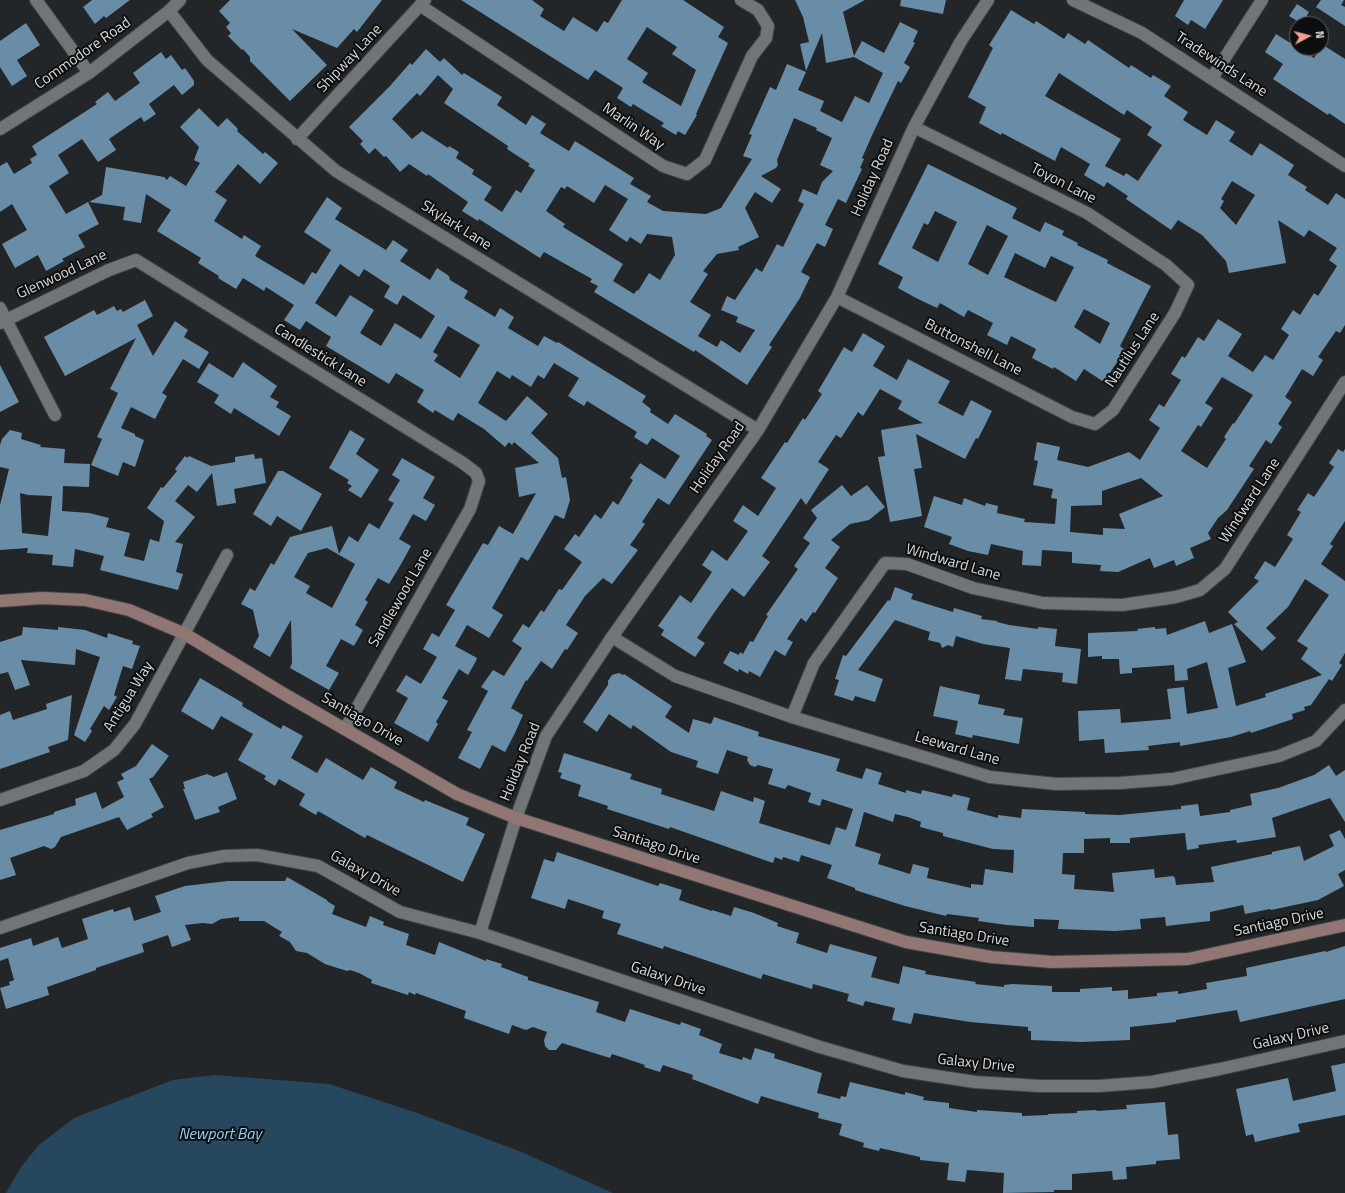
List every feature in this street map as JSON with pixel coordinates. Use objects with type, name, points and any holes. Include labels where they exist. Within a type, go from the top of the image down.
[{"type":"street","points":[[36,0],[89,73]]},
{"type":"street","name":"Commodore Road","points":[[0,129],[89,73],[169,11],[180,0]]},
{"type":"street","name":"Marlin Way","points":[[423,3],[663,166],[687,174],[705,160],[752,56],[766,38],[768,26],[758,10],[741,0]]},
{"type":"street","name":"Holiday Road","points":[[480,933],[516,818],[546,736],[612,637],[758,430],[837,297],[914,127],[961,41],[988,0]]},
{"type":"street","name":"Tradewinds Lane","points":[[1073,0],[1142,33],[1345,166]]},
{"type":"street","points":[[1212,78],[1262,0]]},
{"type":"street","name":"Shipway Lane","points":[[297,139],[423,3]]},
{"type":"street","name":"Skylark Lane","points":[[169,11],[207,60],[336,171],[758,430]]},
{"type":"street","name":"Toyon Lane","points":[[914,127],[1087,213],[1166,265],[1188,285]]},
{"type":"street","name":"Glenwood Lane","points":[[3,322],[121,265],[131,261],[139,262]]},
{"type":"street","name":"Candlestick Lane","points":[[139,262],[463,463],[476,473],[479,481]]},
{"type":"street","name":"Nautilus Lane","points":[[1095,424],[1113,410],[1175,313],[1188,285]]},
{"type":"street","name":"Buttonshell Lane","points":[[837,297],[1072,417],[1095,424]]},
{"type":"street","points":[[0,308],[3,322],[54,415]]},
{"type":"street","name":"Windward Lane","points":[[792,717],[814,663],[885,563],[907,564],[973,588],[1043,603],[1122,605],[1176,597],[1200,590],[1225,569],[1345,382]]},
{"type":"street","name":"Sandlewood Lane","points":[[345,729],[470,509],[479,481]]},
{"type":"street","name":"Antigua Way","points":[[0,800],[84,772],[114,750],[135,724],[227,555]]},
{"type":"street","name":"Santiago Drive","points":[[0,601],[42,598],[85,600],[129,610],[185,634],[284,694],[457,794],[516,818],[906,942],[991,957],[1052,962],[1188,959],[1345,925]]},
{"type":"street","name":"Leeward Lane","points":[[612,637],[675,676],[792,717],[990,777],[1056,784],[1120,783],[1172,779],[1279,756],[1316,741],[1345,710]]},
{"type":"street","name":"Galaxy Drive","points":[[0,928],[188,863],[224,856],[257,855],[318,866],[400,912],[480,933],[820,1047],[903,1071],[975,1082],[1040,1086],[1099,1086],[1152,1082],[1345,1042]]},
{"type":"water","name":"Newport Bay","points":[[215,1075],[329,1084],[417,1113],[519,1151],[613,1193],[6,1193],[21,1167],[39,1145],[74,1118],[173,1080]]},
{"type":"building","points":[[92,0],[130,0],[106,18],[104,16],[95,24],[83,7]]},
{"type":"building","points":[[230,0],[382,0],[357,32],[354,29],[337,48],[292,29],[327,65],[290,101],[250,61],[250,57],[243,49],[242,50],[228,36],[231,33],[226,27],[230,23],[219,11]]},
{"type":"building","points":[[461,0],[532,0],[544,9],[540,16],[564,31],[573,17],[597,32],[604,21],[608,23],[622,0],[683,0],[724,27],[718,37],[728,43],[696,114],[697,115],[685,135],[678,131],[676,135],[661,126],[664,123],[633,104],[631,107],[617,98],[623,88],[595,70],[588,80]],"holes":[[[647,27],[677,47],[672,54],[696,70],[681,106],[642,82],[648,73],[627,59]]]},
{"type":"building","points":[[795,0],[865,0],[843,12],[854,56],[862,41],[884,53],[900,22],[918,31],[913,42],[915,43],[904,63],[910,67],[901,83],[898,81],[874,131],[862,158],[864,159],[860,168],[862,169],[846,203],[838,199],[825,225],[833,229],[825,247],[817,243],[801,272],[810,277],[800,298],[769,345],[772,347],[747,385],[695,350],[694,352],[594,292],[598,286],[590,282],[592,279],[544,252],[540,258],[479,219],[478,221],[462,211],[468,202],[428,174],[427,176],[409,164],[400,172],[386,156],[384,157],[375,148],[369,154],[360,144],[363,141],[349,127],[390,86],[410,63],[412,65],[426,49],[440,62],[444,58],[462,75],[464,73],[502,97],[497,105],[526,125],[532,115],[546,124],[540,133],[569,151],[575,141],[634,178],[630,184],[651,196],[647,202],[663,211],[706,214],[721,208],[752,159],[743,156],[752,135],[749,134],[770,87],[776,90],[787,64],[806,72],[798,90],[824,101],[820,111],[842,122],[855,96],[869,103],[883,73],[854,57],[826,63],[822,33],[806,71],[800,44],[809,42],[803,17]],"holes":[[[438,75],[453,89],[444,103],[508,146],[507,149],[530,164],[528,166],[535,170],[521,193],[516,190],[502,212],[484,200],[492,187],[472,174],[474,170],[456,158],[459,152],[449,146],[448,148],[422,131],[412,139],[392,119],[417,93],[420,96]],[[794,118],[817,128],[816,130],[832,138],[820,165],[833,171],[822,182],[817,195],[803,189],[798,201],[804,204],[783,247],[777,244],[762,272],[756,268],[735,300],[727,296],[721,310],[738,317],[736,322],[755,330],[740,353],[721,340],[717,347],[698,336],[711,315],[690,302],[708,274],[703,271],[717,254],[739,250],[738,247],[759,237],[745,208],[755,192],[772,203],[781,189],[761,176],[776,168],[778,165],[777,160]],[[605,185],[628,199],[609,230],[627,242],[630,237],[641,244],[647,234],[672,237],[675,255],[660,280],[649,273],[638,291],[637,290],[634,294],[613,281],[623,264],[563,227],[565,224],[546,211],[561,187],[565,189],[567,186],[594,203]]]},
{"type":"building","points":[[901,0],[946,0],[943,14],[900,6]]},
{"type":"building","points":[[1184,0],[1223,0],[1205,29],[1191,20],[1188,25],[1175,16]]},
{"type":"building","points":[[1321,0],[1344,0],[1341,5],[1345,7],[1345,26],[1316,7]]},
{"type":"building","points":[[1297,4],[1309,12],[1307,16],[1289,16]]},
{"type":"building","points":[[1011,10],[1034,24],[1036,21],[1064,39],[1068,33],[1085,44],[1088,40],[1129,68],[1131,65],[1151,78],[1153,75],[1171,86],[1164,96],[1188,112],[1183,120],[1207,135],[1216,120],[1235,132],[1229,141],[1252,156],[1260,143],[1294,165],[1288,175],[1307,187],[1305,190],[1328,205],[1336,193],[1345,199],[1345,325],[1340,333],[1336,331],[1318,357],[1323,360],[1313,376],[1302,369],[1285,397],[1292,402],[1278,424],[1282,427],[1271,444],[1266,440],[1249,466],[1254,469],[1227,510],[1218,518],[1208,533],[1211,539],[1190,548],[1194,558],[1176,566],[1174,560],[1154,568],[1150,558],[1118,572],[1100,571],[1101,565],[1072,563],[1072,552],[1042,550],[1041,566],[1022,565],[1023,551],[991,544],[988,555],[968,551],[949,544],[952,537],[924,527],[934,496],[962,505],[964,498],[985,506],[986,503],[998,506],[997,513],[1025,519],[1024,522],[1055,524],[1057,499],[1051,498],[1053,489],[1033,485],[1038,461],[1034,460],[1037,442],[1060,447],[1057,460],[1088,467],[1129,452],[1140,460],[1160,428],[1149,420],[1159,404],[1164,407],[1181,380],[1171,374],[1182,356],[1185,358],[1198,337],[1204,341],[1218,319],[1242,334],[1228,356],[1253,372],[1265,355],[1273,360],[1289,335],[1281,329],[1293,310],[1300,315],[1314,293],[1318,296],[1337,266],[1329,260],[1337,248],[1309,230],[1304,237],[1278,220],[1286,263],[1229,273],[1226,261],[1202,235],[1178,220],[1171,230],[1126,199],[1128,196],[1107,182],[1104,187],[1084,175],[1090,164],[1061,147],[1055,161],[1002,133],[1001,135],[979,123],[986,107],[968,97],[993,48],[989,45]],"holes":[[[1059,73],[1124,115],[1127,110],[1152,127],[1147,135],[1162,145],[1138,181],[1126,173],[1124,176],[1105,166],[1121,139],[1045,96]],[[1232,181],[1255,195],[1236,225],[1220,208],[1224,201],[1221,199]],[[1222,377],[1253,395],[1224,437],[1226,439],[1207,468],[1181,451],[1198,425],[1201,427],[1213,408],[1205,403]],[[1141,478],[1163,496],[1119,514],[1125,529],[1103,528],[1103,535],[1070,532],[1071,506],[1102,505],[1102,491]]]},
{"type":"building","points":[[26,23],[40,45],[17,60],[27,76],[12,86],[0,67],[0,41]]},
{"type":"building","points":[[1276,34],[1289,42],[1289,56],[1311,56],[1314,58],[1315,56],[1329,56],[1329,49],[1345,59],[1345,124],[1329,113],[1328,115],[1273,79],[1283,64],[1265,52]]},
{"type":"building","points":[[161,52],[166,59],[171,55],[182,70],[185,68],[194,81],[194,85],[182,95],[174,85],[149,104],[156,114],[144,122],[141,117],[109,139],[116,150],[98,162],[82,139],[58,155],[69,173],[49,186],[66,214],[88,202],[99,224],[78,235],[85,247],[62,259],[64,261],[46,271],[38,255],[15,268],[2,244],[27,230],[12,204],[0,212],[0,166],[7,162],[14,174],[32,163],[30,159],[37,155],[32,146],[97,104],[95,102],[108,92],[115,101],[140,83],[133,73]]},
{"type":"building","points":[[199,108],[218,127],[227,118],[238,129],[237,131],[263,154],[265,152],[278,163],[260,184],[238,164],[215,192],[227,200],[214,221],[242,239],[244,235],[261,246],[255,256],[304,285],[312,272],[316,274],[331,250],[304,232],[327,197],[342,208],[335,219],[386,250],[393,240],[408,250],[400,261],[430,280],[437,268],[449,276],[450,280],[468,291],[464,298],[495,317],[500,308],[514,317],[508,328],[538,346],[544,336],[557,343],[558,342],[646,396],[642,402],[651,409],[650,412],[668,424],[675,414],[707,434],[706,436],[712,440],[669,505],[658,498],[642,522],[645,524],[630,545],[638,550],[612,584],[603,578],[585,596],[566,625],[578,633],[552,669],[541,661],[527,681],[526,680],[511,708],[523,715],[514,735],[505,752],[492,745],[480,769],[458,758],[472,732],[467,730],[488,691],[481,687],[493,670],[504,676],[522,648],[512,641],[523,624],[529,628],[541,610],[544,612],[559,589],[562,590],[582,562],[564,549],[575,534],[579,537],[595,514],[601,519],[613,501],[618,505],[633,480],[630,478],[640,463],[665,479],[680,456],[652,438],[647,445],[634,437],[637,432],[587,401],[584,406],[568,396],[579,378],[554,363],[544,379],[538,375],[531,387],[512,375],[510,379],[497,371],[478,403],[506,421],[527,396],[548,414],[531,433],[558,458],[562,478],[566,477],[570,500],[564,519],[555,515],[528,561],[521,557],[492,608],[503,615],[489,638],[467,625],[455,646],[477,658],[476,661],[468,675],[459,669],[442,698],[448,701],[436,722],[438,724],[428,742],[394,723],[408,698],[396,691],[406,675],[421,684],[437,657],[423,649],[432,633],[439,637],[455,610],[446,605],[483,543],[488,545],[499,526],[513,534],[536,493],[519,497],[515,468],[539,463],[514,442],[512,445],[509,442],[505,447],[484,429],[458,413],[453,421],[435,410],[433,413],[417,402],[424,390],[396,373],[389,384],[326,346],[331,337],[306,321],[300,330],[284,320],[294,305],[266,287],[264,291],[243,278],[236,289],[218,278],[219,276],[198,263],[201,258],[157,231],[171,210],[146,194],[141,223],[123,220],[125,207],[89,202],[102,195],[106,167],[164,177],[167,180],[170,176],[186,186],[200,163],[194,160],[199,147],[180,127]],"holes":[[[340,264],[359,277],[364,269],[390,286],[384,297],[397,305],[403,295],[435,316],[421,339],[395,323],[381,346],[360,333],[374,310],[350,295],[336,317],[315,303]],[[448,326],[480,345],[460,378],[434,361],[438,355],[433,352]]]},
{"type":"building","points":[[928,164],[1017,208],[1012,218],[1040,232],[1045,222],[1064,231],[1062,235],[1078,243],[1077,245],[1108,260],[1107,263],[1151,286],[1120,346],[1125,350],[1104,382],[1084,369],[1076,381],[1054,367],[1053,369],[1032,358],[1036,349],[1011,336],[1007,345],[987,335],[993,323],[968,310],[964,317],[940,303],[937,308],[898,288],[903,277],[878,264]],"holes":[[[935,211],[957,222],[938,262],[912,248],[924,223],[928,225]],[[987,225],[1008,236],[988,275],[968,264]],[[1015,253],[1045,268],[1051,256],[1074,267],[1056,302],[1004,277]],[[1084,309],[1110,323],[1100,344],[1074,327]]]},
{"type":"building","points":[[145,300],[153,316],[137,325],[153,356],[175,321],[188,330],[184,337],[209,352],[199,369],[183,359],[162,393],[167,396],[155,419],[131,407],[121,428],[144,440],[135,467],[123,462],[118,476],[91,465],[102,439],[97,437],[118,393],[110,389],[136,338],[65,376],[44,337],[94,310],[97,315],[114,306],[117,311],[121,309],[123,312]]},
{"type":"building","points":[[863,333],[885,346],[873,366],[897,380],[908,359],[950,381],[938,403],[963,416],[971,400],[992,411],[978,439],[976,438],[965,459],[916,434],[922,468],[914,469],[922,516],[890,522],[878,457],[885,456],[881,430],[923,423],[898,409],[902,401],[880,389],[863,416],[858,412],[841,438],[836,435],[818,462],[829,469],[806,505],[801,498],[762,556],[770,562],[744,597],[732,588],[697,638],[705,643],[695,657],[661,635],[664,630],[658,626],[680,595],[691,603],[712,572],[702,565],[712,550],[727,561],[748,531],[733,521],[743,505],[758,516],[776,488],[761,478],[785,442],[787,443],[803,418],[805,420],[822,394],[818,391],[844,347],[852,352]]},
{"type":"building","points":[[243,362],[277,386],[270,397],[279,402],[276,407],[291,416],[279,436],[234,408],[231,414],[214,403],[219,395],[197,382],[209,363],[233,378]]},
{"type":"building","points":[[0,365],[19,402],[0,412]]},
{"type":"building","points":[[10,430],[22,433],[21,439],[41,445],[40,447],[65,449],[64,463],[90,464],[89,487],[63,486],[62,511],[89,513],[109,518],[106,527],[130,533],[124,556],[144,561],[150,539],[159,542],[164,521],[147,508],[161,487],[163,488],[177,471],[175,469],[185,456],[187,458],[189,456],[211,466],[235,462],[235,457],[254,454],[255,459],[262,458],[266,483],[234,489],[236,503],[217,506],[212,473],[197,492],[188,485],[175,501],[195,517],[175,542],[183,544],[176,572],[183,574],[178,590],[100,570],[104,556],[75,549],[73,567],[52,565],[53,555],[27,553],[28,548],[0,550],[0,505],[9,469],[0,467],[0,445],[2,439]],"holes":[[[20,493],[28,495],[52,496],[48,536],[22,533]]]},
{"type":"building","points":[[350,430],[365,439],[356,454],[379,470],[361,498],[348,490],[352,486],[347,483],[349,480],[329,468]]},
{"type":"building","points":[[1338,449],[1343,452],[1345,449],[1345,521],[1330,544],[1333,546],[1321,564],[1345,581],[1345,653],[1339,663],[1342,665],[1332,681],[1329,679],[1311,705],[1304,707],[1305,710],[1292,714],[1293,719],[1251,733],[1250,731],[1231,737],[1180,746],[1180,742],[1148,746],[1149,750],[1105,753],[1104,739],[1079,741],[1078,711],[1120,709],[1121,723],[1171,719],[1167,689],[1184,687],[1187,714],[1218,708],[1207,662],[1187,669],[1188,680],[1175,681],[1174,665],[1132,668],[1132,673],[1120,674],[1119,659],[1102,659],[1102,656],[1088,657],[1088,633],[1138,631],[1137,629],[1155,627],[1155,629],[1166,628],[1167,635],[1205,621],[1209,633],[1232,624],[1246,662],[1228,668],[1236,706],[1266,697],[1265,694],[1322,675],[1301,659],[1308,648],[1297,641],[1329,595],[1305,579],[1288,607],[1266,628],[1276,638],[1262,651],[1234,624],[1238,622],[1228,612],[1259,581],[1254,578],[1265,561],[1275,567],[1293,539],[1287,535],[1301,512],[1297,510],[1308,493],[1314,497],[1334,467],[1329,463]]},
{"type":"building","points":[[402,458],[435,477],[423,498],[435,505],[426,521],[413,514],[399,539],[411,546],[389,584],[378,578],[365,600],[368,602],[355,625],[363,630],[354,646],[341,639],[326,666],[339,673],[329,690],[290,668],[292,663],[291,620],[270,657],[253,647],[259,636],[253,610],[241,604],[250,588],[255,591],[271,563],[274,565],[290,537],[332,526],[339,554],[349,536],[358,542],[369,523],[379,529],[394,503],[388,500],[400,480],[392,475]],"holes":[[[327,548],[355,564],[332,608],[306,593],[310,586],[294,577],[308,553]]]},
{"type":"building","points":[[278,471],[283,471],[322,494],[301,531],[277,516],[271,526],[253,514]]},
{"type":"building","points":[[842,485],[851,496],[867,485],[885,507],[869,520],[850,524],[831,540],[840,547],[825,568],[838,578],[815,613],[813,612],[806,622],[801,618],[787,639],[793,642],[785,656],[775,650],[760,677],[749,671],[748,674],[739,669],[738,672],[723,663],[730,651],[739,655],[740,652],[743,654],[750,641],[753,642],[768,616],[766,615],[798,569],[794,566],[810,543],[803,538],[817,518],[811,510]]},
{"type":"building","points":[[895,587],[913,594],[911,599],[953,612],[954,608],[982,616],[981,619],[997,621],[1009,625],[1038,629],[1038,627],[1057,629],[1055,646],[1081,649],[1077,684],[1062,682],[1063,673],[1023,669],[1021,681],[1005,679],[1010,648],[983,644],[956,636],[953,647],[948,645],[942,648],[940,643],[928,640],[930,632],[895,620],[858,670],[883,679],[875,702],[855,696],[853,701],[834,695],[839,680],[835,679],[843,655],[846,656],[888,600],[890,601]]},
{"type":"building","points":[[23,627],[58,630],[58,627],[85,630],[107,638],[108,633],[133,641],[132,644],[140,646],[132,669],[123,666],[114,695],[117,697],[109,710],[104,706],[90,729],[92,731],[85,742],[74,735],[100,657],[76,649],[75,665],[21,660],[30,685],[15,690],[8,672],[0,674],[0,642],[22,635]]},
{"type":"building","points":[[619,673],[624,674],[672,706],[665,717],[689,733],[693,719],[711,724],[714,717],[759,732],[758,736],[840,759],[836,771],[862,779],[866,768],[882,773],[878,784],[906,793],[906,790],[921,794],[922,790],[952,797],[953,794],[970,798],[967,810],[998,818],[998,815],[1021,818],[1022,809],[1120,815],[1181,809],[1181,806],[1198,804],[1200,816],[1230,812],[1230,810],[1252,805],[1250,794],[1278,788],[1314,775],[1329,765],[1336,776],[1345,770],[1345,822],[1330,798],[1272,818],[1276,837],[1237,843],[1236,840],[1198,845],[1199,848],[1187,850],[1185,833],[1130,838],[1130,843],[1110,843],[1110,838],[1084,839],[1084,853],[1063,853],[1062,874],[1075,875],[1074,889],[1114,892],[1112,873],[1154,869],[1155,878],[1173,876],[1175,878],[1176,885],[1214,882],[1211,867],[1272,854],[1272,852],[1300,846],[1304,861],[1334,846],[1329,835],[1340,830],[1345,839],[1345,870],[1338,874],[1344,886],[1318,900],[1271,910],[1245,914],[1243,905],[1210,912],[1210,921],[1166,926],[1165,917],[1140,919],[1141,929],[1115,931],[1058,929],[1059,920],[1034,919],[1034,927],[1007,925],[978,921],[979,918],[947,914],[946,916],[905,906],[855,890],[855,888],[827,878],[832,865],[801,855],[799,862],[783,857],[782,860],[775,857],[773,863],[670,827],[669,829],[607,809],[608,806],[578,796],[581,785],[560,778],[562,773],[558,772],[564,753],[632,774],[630,779],[662,789],[661,794],[714,811],[721,791],[753,802],[754,797],[765,801],[759,823],[830,845],[836,827],[846,830],[853,809],[822,799],[820,806],[808,802],[811,793],[788,785],[785,789],[768,784],[773,769],[758,765],[755,767],[750,765],[747,760],[748,757],[727,750],[718,774],[696,767],[698,761],[671,752],[633,725],[631,729],[609,714],[597,732],[583,722],[608,685],[608,681],[612,675]],"holes":[[[864,812],[893,822],[895,814],[908,817],[921,822],[920,827],[943,833],[943,836],[993,849],[1014,850],[1013,873],[985,869],[983,885],[971,884],[971,888],[927,878],[929,868],[913,864],[910,874],[878,864],[881,854],[855,846]]]},
{"type":"building","points":[[200,678],[243,703],[242,706],[281,729],[283,725],[303,736],[291,758],[317,773],[326,758],[363,780],[371,767],[397,782],[394,788],[424,802],[425,800],[469,818],[466,825],[485,834],[463,882],[367,835],[365,838],[318,811],[316,815],[299,805],[305,794],[279,779],[275,786],[264,779],[266,776],[238,760],[253,734],[221,716],[213,730],[181,711]]},
{"type":"building","points":[[940,686],[980,695],[978,704],[1005,709],[1003,715],[1023,718],[1019,744],[973,735],[972,738],[955,734],[958,721],[933,716]]},
{"type":"building","points":[[72,695],[68,740],[48,747],[50,752],[0,769],[0,715],[10,711],[13,720],[47,709],[46,704]]},
{"type":"building","points":[[152,744],[169,756],[153,777],[149,779],[164,807],[151,814],[153,817],[127,830],[119,817],[61,837],[55,847],[51,849],[44,846],[10,858],[16,875],[0,880],[0,830],[54,814],[54,812],[76,805],[75,799],[96,792],[102,809],[124,797],[117,782],[124,779],[121,774],[136,766]]},
{"type":"building","points":[[227,772],[237,799],[218,807],[220,812],[195,820],[183,789],[185,789],[183,782],[207,774],[214,777]]},
{"type":"building","points":[[557,852],[658,886],[660,883],[682,890],[679,900],[712,911],[731,916],[734,907],[754,913],[778,923],[777,926],[799,933],[796,943],[827,953],[830,944],[877,957],[871,977],[899,984],[903,966],[926,971],[925,974],[976,982],[975,984],[1004,987],[1004,985],[1013,984],[1052,986],[1052,992],[1080,992],[1080,989],[1112,987],[1112,991],[1128,990],[1128,999],[1157,996],[1157,993],[1178,991],[1178,994],[1207,989],[1206,983],[1247,976],[1246,968],[1326,952],[1345,946],[1345,999],[1240,1022],[1237,1010],[1176,1020],[1176,1022],[1130,1027],[1130,1040],[1081,1042],[1031,1040],[1031,1031],[1028,1031],[1028,1027],[970,1022],[914,1013],[911,1024],[892,1020],[895,1008],[865,1001],[863,1006],[847,1001],[849,994],[813,984],[812,989],[763,974],[761,979],[664,946],[663,949],[617,934],[621,924],[602,918],[604,911],[568,899],[565,909],[531,898],[544,859],[554,862]]},
{"type":"building","points":[[287,877],[335,906],[332,914],[366,927],[370,916],[384,922],[383,925],[409,934],[406,945],[435,955],[439,942],[486,961],[486,959],[502,964],[501,967],[528,977],[528,980],[599,1002],[596,1012],[625,1022],[630,1009],[680,1025],[681,1022],[701,1029],[699,1035],[722,1044],[719,1053],[742,1060],[743,1057],[751,1060],[755,1048],[775,1054],[774,1058],[822,1073],[817,1093],[840,1099],[841,1096],[846,1097],[850,1082],[905,1095],[905,1092],[924,1097],[923,1100],[949,1103],[949,1108],[977,1112],[977,1110],[1022,1113],[1022,1116],[1077,1113],[1077,1111],[1127,1109],[1126,1105],[1165,1102],[1168,1135],[1178,1134],[1180,1159],[1156,1161],[1156,1164],[1126,1167],[1127,1179],[1113,1180],[1112,1171],[1072,1174],[1072,1190],[1054,1190],[1054,1192],[1003,1193],[1004,1173],[967,1170],[965,1182],[947,1180],[949,1163],[920,1160],[920,1157],[880,1148],[879,1151],[863,1147],[864,1143],[839,1135],[842,1124],[818,1118],[819,1113],[761,1096],[758,1104],[692,1079],[693,1075],[663,1065],[660,1072],[644,1067],[645,1065],[612,1054],[610,1058],[562,1043],[556,1050],[549,1050],[545,1046],[544,1040],[547,1032],[533,1027],[526,1030],[512,1025],[509,1034],[464,1018],[466,1011],[416,993],[415,995],[409,992],[408,995],[371,983],[372,980],[359,973],[325,964],[307,953],[296,951],[290,942],[279,936],[282,932],[264,921],[239,921],[239,917],[221,919],[212,924],[202,923],[185,925],[191,940],[172,947],[168,935],[142,944],[144,952],[96,968],[96,970],[47,987],[49,995],[6,1009],[0,988],[10,985],[9,982],[14,980],[8,958],[0,961],[0,948],[31,938],[33,946],[58,937],[62,948],[88,939],[82,919],[113,909],[114,912],[130,907],[134,921],[161,912],[155,896],[185,886],[228,881],[285,881]]},
{"type":"building","points":[[1345,1063],[1345,1115],[1298,1124],[1300,1132],[1255,1142],[1253,1134],[1246,1136],[1236,1089],[1288,1078],[1293,1101],[1336,1091],[1331,1066]]}]
